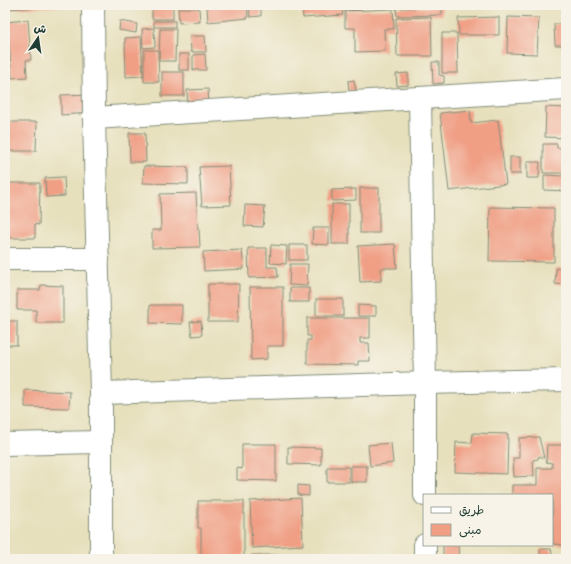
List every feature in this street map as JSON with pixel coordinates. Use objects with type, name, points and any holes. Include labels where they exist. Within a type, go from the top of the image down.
[{"type":"street","points":[[93,5],[94,118],[101,394],[101,559]]},
{"type":"street","points":[[94,118],[566,89]]},
{"type":"street","points":[[420,98],[426,383],[425,494]]},
{"type":"street","points":[[5,259],[98,259]]},
{"type":"street","points":[[101,394],[426,383],[566,380]]},
{"type":"street","points":[[5,444],[100,442]]},
{"type":"street","points":[[425,546],[425,559]]},
{"type":"building","points":[[5,5],[65,5],[65,6],[5,9]]},
{"type":"building","points":[[135,5],[173,5],[173,19],[152,19],[152,9],[135,9]]},
{"type":"building","points":[[247,5],[248,18],[208,22],[207,7]]},
{"type":"building","points":[[249,5],[261,5],[261,16],[250,17]]},
{"type":"building","points":[[302,5],[361,5],[361,9],[342,10],[343,15],[303,18]]},
{"type":"building","points":[[527,5],[540,5],[540,8],[527,7]]},
{"type":"building","points":[[442,7],[442,15],[397,16],[396,8]]},
{"type":"building","points":[[178,8],[199,8],[200,22],[179,23]]},
{"type":"building","points":[[393,9],[394,29],[384,29],[385,51],[355,52],[355,28],[345,28],[345,11]]},
{"type":"building","points":[[431,17],[432,56],[397,56],[396,18]]},
{"type":"building","points":[[499,17],[499,35],[459,35],[458,18]]},
{"type":"building","points":[[508,17],[539,18],[537,54],[507,53]]},
{"type":"building","points":[[28,20],[31,60],[26,60],[27,77],[12,78],[8,32],[5,32],[5,22]]},
{"type":"building","points":[[120,21],[137,24],[136,33],[119,30]]},
{"type":"building","points":[[154,21],[175,21],[175,27],[154,27]]},
{"type":"building","points":[[554,24],[566,24],[566,45],[555,45]]},
{"type":"building","points":[[154,28],[155,47],[143,48],[142,29]]},
{"type":"building","points":[[160,29],[176,29],[175,61],[159,61]]},
{"type":"building","points":[[442,33],[457,33],[458,73],[442,73]]},
{"type":"building","points":[[190,36],[205,36],[206,52],[191,52]]},
{"type":"building","points":[[141,37],[143,76],[126,77],[125,38]]},
{"type":"building","points":[[144,50],[158,50],[159,82],[144,82]]},
{"type":"building","points":[[179,54],[189,54],[189,70],[179,70]]},
{"type":"building","points":[[205,54],[206,70],[193,70],[193,55]]},
{"type":"building","points":[[432,62],[439,62],[439,75],[444,76],[444,83],[433,84]]},
{"type":"building","points":[[162,72],[184,72],[184,96],[162,96]]},
{"type":"building","points":[[408,73],[408,85],[397,86],[396,74]]},
{"type":"building","points":[[354,80],[356,91],[349,91],[348,81]]},
{"type":"building","points":[[208,89],[209,104],[188,106],[187,90]]},
{"type":"building","points":[[90,94],[91,113],[61,115],[61,95]]},
{"type":"building","points":[[546,107],[566,108],[566,138],[545,137]]},
{"type":"building","points":[[470,110],[471,123],[498,120],[506,184],[449,191],[440,113]]},
{"type":"building","points":[[5,122],[37,122],[36,151],[5,151]]},
{"type":"building","points":[[129,133],[145,133],[146,162],[130,162]]},
{"type":"building","points":[[543,144],[557,144],[557,148],[566,148],[566,173],[543,173]]},
{"type":"building","points":[[510,157],[520,157],[520,174],[510,174]]},
{"type":"building","points":[[527,162],[540,162],[539,178],[527,178]]},
{"type":"building","points":[[144,166],[188,167],[188,184],[143,183]]},
{"type":"building","points":[[229,166],[231,205],[202,206],[199,167]]},
{"type":"building","points":[[544,175],[566,176],[566,191],[544,190]]},
{"type":"building","points":[[64,177],[65,196],[46,197],[45,178]]},
{"type":"building","points":[[5,183],[40,183],[39,225],[35,224],[35,238],[5,238]]},
{"type":"building","points":[[360,188],[379,188],[379,233],[360,233]]},
{"type":"building","points":[[356,189],[356,200],[332,201],[332,190]]},
{"type":"building","points":[[196,193],[200,247],[152,248],[152,230],[161,230],[160,194]]},
{"type":"building","points":[[332,204],[349,204],[349,244],[332,244]]},
{"type":"building","points":[[245,205],[265,206],[263,227],[244,226]]},
{"type":"building","points":[[490,207],[554,208],[554,262],[489,261]]},
{"type":"building","points":[[313,228],[329,228],[329,245],[312,244]]},
{"type":"building","points":[[395,244],[397,268],[381,268],[381,281],[360,282],[358,246]]},
{"type":"building","points":[[271,245],[287,246],[286,264],[270,263]]},
{"type":"building","points":[[289,245],[307,245],[307,260],[289,260]]},
{"type":"building","points":[[248,248],[267,248],[267,267],[277,267],[278,277],[249,278]]},
{"type":"building","points":[[242,250],[244,269],[204,271],[203,252]]},
{"type":"building","points":[[290,264],[308,264],[307,286],[289,285]]},
{"type":"building","points":[[556,268],[566,268],[566,285],[555,284]]},
{"type":"building","points":[[208,284],[239,284],[238,322],[208,322]]},
{"type":"building","points":[[41,285],[63,286],[63,323],[36,323],[36,310],[17,310],[17,290],[40,290]]},
{"type":"building","points":[[250,287],[283,287],[283,346],[267,346],[267,359],[251,360]]},
{"type":"building","points":[[290,288],[309,288],[309,302],[290,302]]},
{"type":"building","points":[[316,299],[343,299],[343,316],[316,316]]},
{"type":"building","points":[[150,305],[182,305],[182,324],[150,323]]},
{"type":"building","points":[[358,305],[376,306],[376,316],[358,316]]},
{"type":"building","points":[[307,318],[370,318],[370,338],[360,338],[360,343],[369,343],[370,361],[358,361],[358,365],[307,364],[307,340],[311,340],[311,336],[307,336]]},
{"type":"building","points":[[5,321],[17,321],[17,345],[5,345]]},
{"type":"building","points":[[201,321],[202,335],[192,336],[190,322]]},
{"type":"building","points":[[25,390],[70,392],[69,408],[25,407]]},
{"type":"building","points":[[473,433],[508,434],[507,474],[455,472],[456,442],[472,443]]},
{"type":"building","points":[[539,437],[544,458],[539,456],[538,459],[533,460],[534,476],[514,477],[513,458],[519,458],[519,438]]},
{"type":"building","points":[[391,443],[393,463],[370,466],[368,445]]},
{"type":"building","points":[[242,444],[276,444],[276,481],[237,480],[237,468],[242,469]]},
{"type":"building","points":[[547,445],[566,445],[566,545],[553,544],[553,494],[512,494],[512,485],[537,485],[537,468],[552,468],[552,463],[546,462]]},
{"type":"building","points":[[288,447],[321,448],[321,465],[288,464]]},
{"type":"building","points":[[351,466],[367,466],[367,482],[351,482]]},
{"type":"building","points":[[327,467],[349,467],[349,482],[327,482]]},
{"type":"building","points":[[298,485],[309,486],[309,496],[298,495]]},
{"type":"building","points":[[301,498],[303,545],[252,548],[250,501]]},
{"type":"building","points":[[198,501],[244,501],[244,559],[201,559],[201,528],[198,528]]},
{"type":"building","points":[[443,546],[458,546],[459,559],[443,559]]},
{"type":"building","points":[[540,549],[551,549],[553,559],[540,559]]},
{"type":"building","points":[[252,555],[306,555],[306,559],[252,559]]},
{"type":"building","points":[[121,556],[133,558],[133,559],[120,559]]},
{"type":"building","points":[[338,557],[338,559],[326,559],[326,558]]}]
